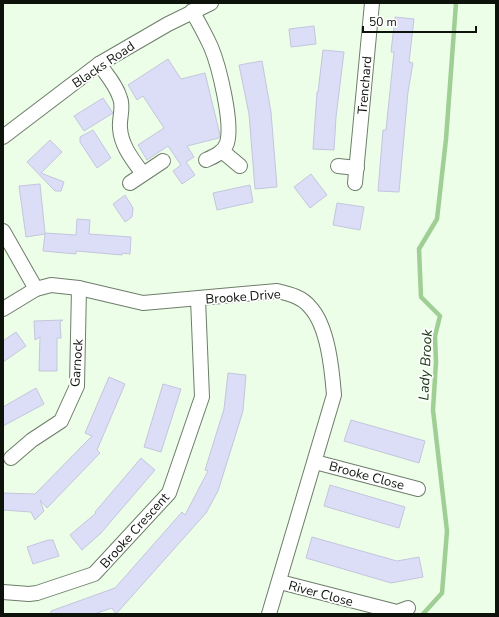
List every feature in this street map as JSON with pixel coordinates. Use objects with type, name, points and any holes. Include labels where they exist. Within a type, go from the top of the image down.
[{"type":"street","name":"Blacks Road","points":[[3,137],[99,64],[127,46],[192,11],[211,3]]},
{"type":"street","name":"Trenchard","points":[[355,183],[372,3]]},
{"type":"street","points":[[192,11],[211,48],[225,96],[228,135],[227,143],[222,151],[206,160]]},
{"type":"street","points":[[99,64],[117,89],[121,100],[120,127],[122,138],[127,150],[143,174]]},
{"type":"street","points":[[222,151],[240,166]]},
{"type":"street","points":[[130,183],[163,161]]},
{"type":"street","points":[[338,166],[357,168]]},
{"type":"street","points":[[3,231],[36,289]]},
{"type":"street","name":"Brooke Drive","points":[[3,309],[36,289],[51,285],[79,288],[143,303],[278,292],[294,294],[310,306],[320,322],[332,369],[334,395],[270,614]]},
{"type":"street","name":"Garnock","points":[[11,458],[32,440],[61,421],[77,386],[79,288]]},
{"type":"street","name":"Brooke Crescent","points":[[3,592],[29,594],[37,593],[94,574],[169,493],[202,397],[198,299]]},
{"type":"street","name":"Brooke Close","points":[[315,462],[418,489]]},
{"type":"street","name":"River Close","points":[[280,582],[396,612],[408,608]]},
{"type":"building","points":[[395,17],[414,19],[409,62],[413,63],[408,92],[399,192],[378,191],[383,130],[386,130],[394,52],[391,52]]},
{"type":"building","points":[[314,26],[316,44],[291,47],[289,29]]},
{"type":"building","points":[[323,50],[344,52],[336,117],[334,150],[313,149],[317,92]]},
{"type":"building","points":[[168,59],[181,79],[205,73],[220,135],[219,138],[187,146],[194,157],[186,162],[195,175],[182,184],[173,171],[181,165],[168,146],[147,160],[138,145],[164,128],[143,96],[137,100],[128,85]]},
{"type":"building","points":[[262,61],[271,112],[277,187],[255,189],[249,114],[239,65]]},
{"type":"building","points":[[103,98],[113,113],[84,131],[74,116]]},
{"type":"building","points":[[93,130],[111,158],[97,168],[80,142],[80,137]]},
{"type":"building","points":[[50,140],[62,152],[41,173],[64,182],[61,191],[55,191],[27,162]]},
{"type":"building","points":[[311,174],[327,195],[310,208],[294,187]]},
{"type":"building","points":[[40,184],[45,233],[76,235],[77,219],[90,220],[89,234],[131,237],[130,254],[122,253],[122,255],[76,251],[76,254],[43,251],[45,234],[26,237],[19,186]]},
{"type":"building","points":[[250,185],[253,202],[217,210],[213,193]]},
{"type":"building","points":[[125,195],[133,208],[132,217],[125,222],[113,204]]},
{"type":"building","points":[[337,203],[364,207],[360,230],[333,225]]},
{"type":"building","points":[[63,320],[60,322],[61,338],[57,338],[57,371],[39,371],[40,337],[35,340],[34,321]]},
{"type":"building","points":[[16,332],[26,346],[3,362],[3,341]]},
{"type":"building","points":[[228,373],[246,375],[243,411],[218,491],[206,513],[116,614],[112,608],[94,614],[51,614],[51,611],[115,588],[182,512],[185,515],[208,471],[205,470],[224,409]]},
{"type":"building","points":[[109,377],[125,384],[97,450],[100,453],[47,508],[40,500],[44,511],[35,520],[31,512],[3,510],[3,493],[35,494],[92,436],[85,433]]},
{"type":"building","points":[[163,384],[181,389],[161,452],[144,447]]},
{"type":"building","points":[[36,388],[44,404],[3,426],[3,407]]},
{"type":"building","points":[[351,420],[425,441],[419,463],[344,441]]},
{"type":"building","points":[[141,458],[155,470],[101,533],[82,550],[70,535],[96,513],[95,512]]},
{"type":"building","points":[[330,485],[405,507],[399,528],[324,506]]},
{"type":"building","points":[[312,537],[397,561],[419,557],[423,577],[391,583],[306,558]]},
{"type":"building","points":[[48,540],[53,540],[59,556],[33,564],[27,547]]},
{"type":"waterway","name":"Lady Brook","points":[[423,614],[442,593],[447,531],[433,410],[436,362],[435,336],[440,316],[421,297],[419,249],[437,219],[446,139],[456,3]]}]
